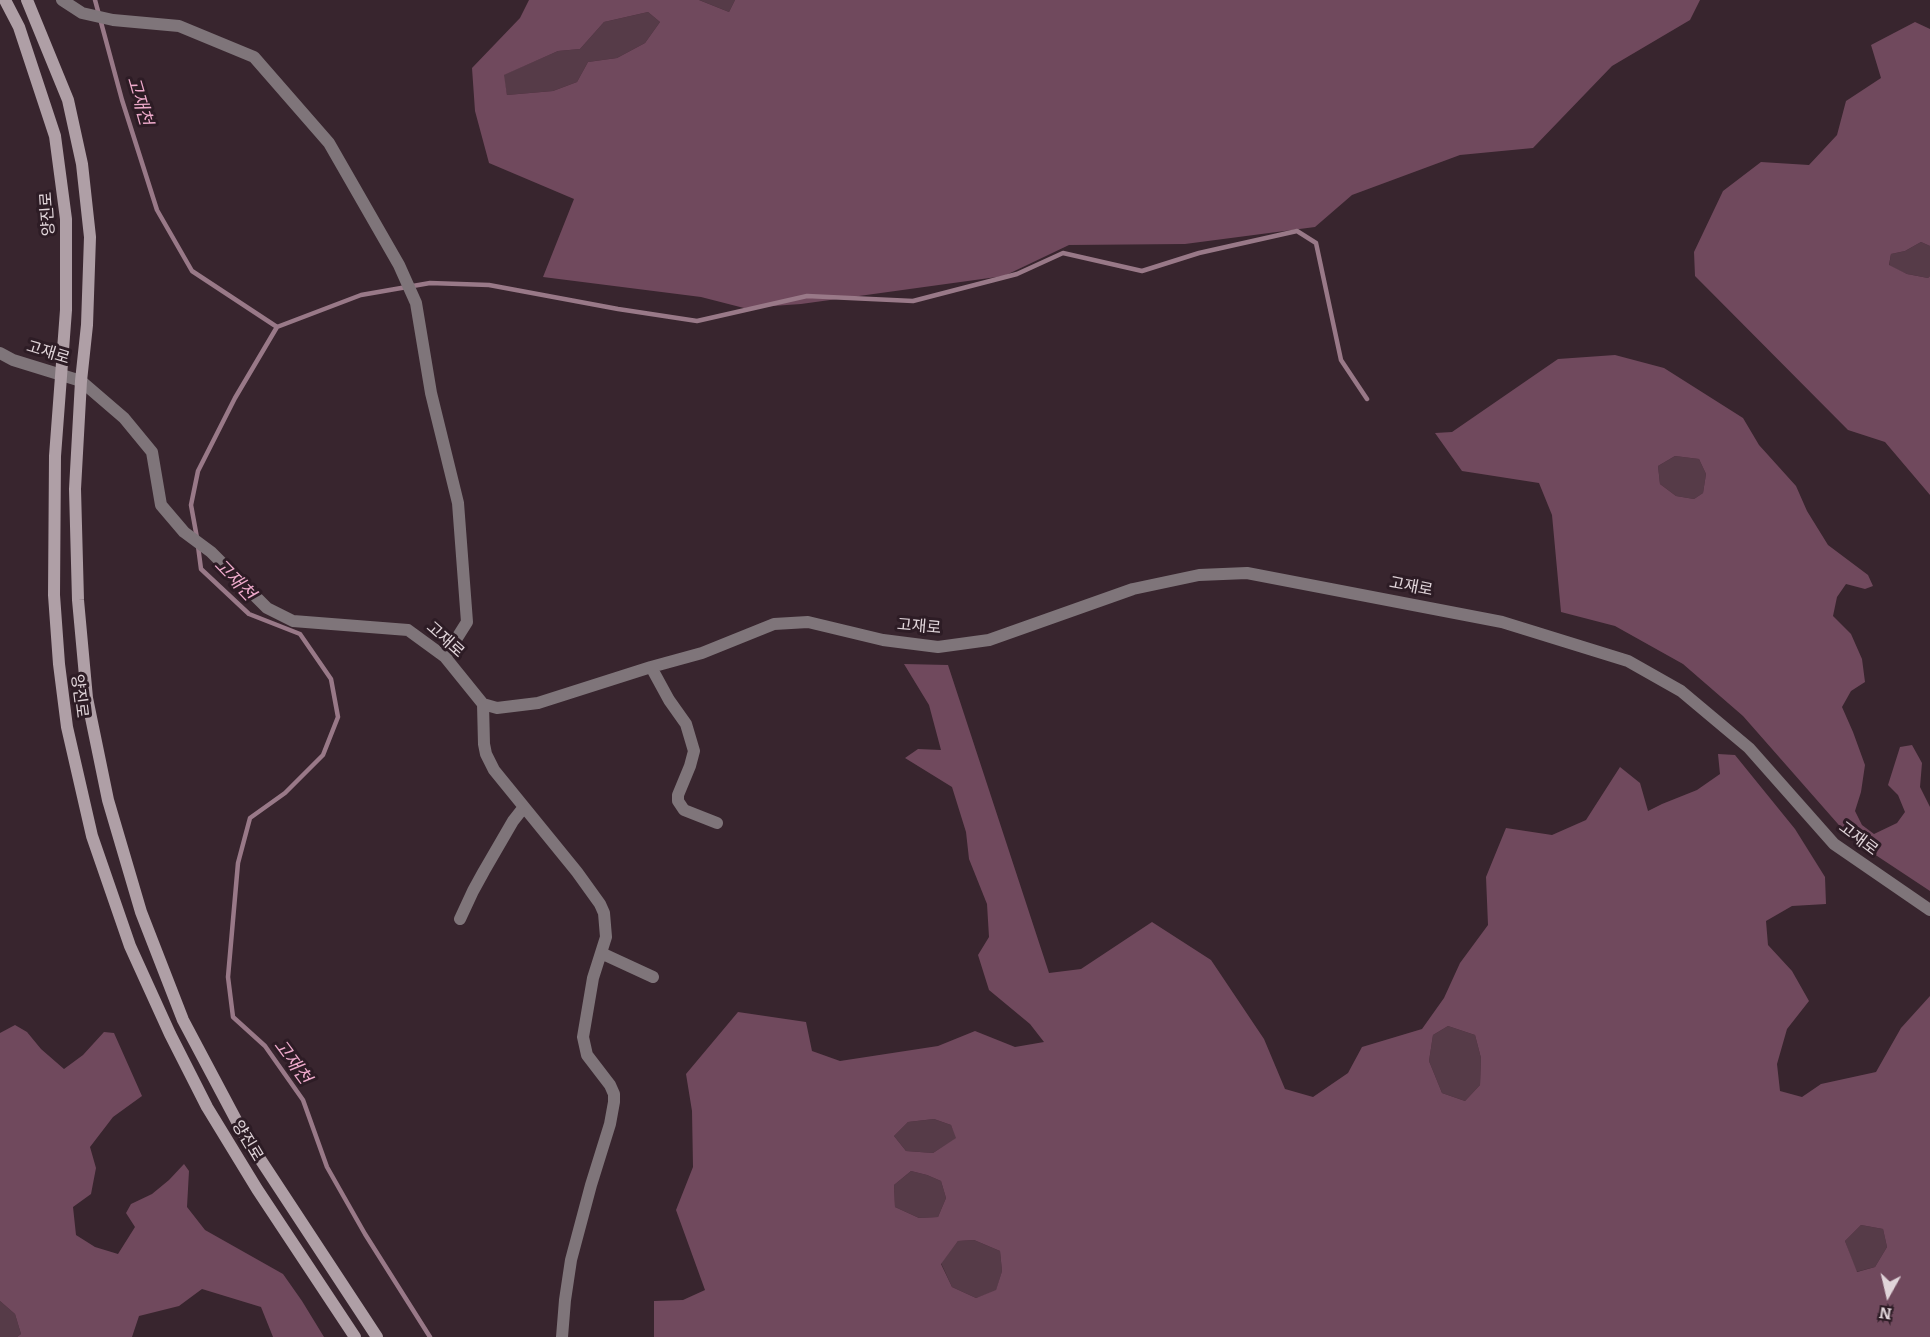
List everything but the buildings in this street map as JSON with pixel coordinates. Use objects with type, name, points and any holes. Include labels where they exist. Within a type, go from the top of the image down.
[{"type":"main road","name":"양진로","points":[[5,0],[20,27],[55,136],[66,219],[66,310],[55,456],[55,618],[58,664],[67,727],[92,836],[130,946],[170,1034],[207,1107],[257,1189],[355,1337]]},
{"type":"main road","name":"양진로","points":[[27,0],[68,100],[82,164],[90,237],[87,325],[81,381],[75,489],[78,600],[87,698],[108,800],[141,912],[183,1020],[243,1133],[377,1337]]},
{"type":"street","points":[[62,0],[82,13],[113,20],[179,26],[254,57],[329,143],[399,265],[416,303],[431,393],[458,503],[467,622],[445,657]]},
{"type":"street","name":"고재로","points":[[0,352],[13,360],[81,381],[124,418],[152,452],[161,505],[184,532],[211,552],[267,608],[292,621],[408,630],[445,657],[483,704],[497,708],[538,703],[702,653],[774,624],[808,622],[883,640],[938,647],[989,640],[1133,589],[1199,575],[1247,573],[1502,622],[1628,661],[1681,691],[1749,748],[1834,844],[1930,910]]},
{"type":"street","points":[[651,667],[669,700],[686,724],[694,751],[678,795],[678,801],[684,810],[717,823]]},
{"type":"street","points":[[483,704],[484,744],[494,770],[577,872],[600,904],[605,921],[606,937],[593,978],[583,1037],[587,1055],[610,1085],[614,1094],[613,1110],[571,1260],[562,1337]]},
{"type":"street","points":[[460,919],[484,871],[513,821],[524,807]]},
{"type":"street","points":[[602,953],[653,977]]},
{"type":"shaded area","points":[[529,0],[699,0],[729,12],[735,0],[1700,0],[1690,20],[1612,66],[1533,148],[1460,155],[1352,195],[1315,227],[1185,244],[1069,245],[1004,276],[801,304],[744,308],[701,297],[543,277],[574,199],[489,163],[475,111],[472,68],[520,18]],"holes":[[[648,12],[660,22],[645,43],[617,58],[588,62],[577,82],[553,91],[507,95],[504,75],[558,51],[580,49],[604,22]]]},
{"type":"shaded area","points":[[699,0],[735,0],[729,12]]},
{"type":"shaded area","points":[[648,12],[660,22],[645,43],[617,58],[588,62],[577,82],[553,91],[507,95],[503,75],[558,51],[580,49],[604,22]]},
{"type":"shaded area","points":[[1915,22],[1930,29],[1930,246],[1921,242],[1905,251],[1891,254],[1889,265],[1907,274],[1928,278],[1930,276],[1930,495],[1885,442],[1848,430],[1695,276],[1694,252],[1723,191],[1761,162],[1809,165],[1837,135],[1846,101],[1881,78],[1871,45]]},
{"type":"shaded area","points":[[1921,242],[1930,246],[1930,276],[1928,278],[1907,274],[1889,266],[1891,254],[1905,251]]},
{"type":"shaded area","points":[[1615,355],[1664,368],[1743,418],[1759,445],[1796,486],[1807,511],[1828,545],[1868,575],[1873,586],[1865,589],[1846,584],[1837,597],[1833,616],[1851,634],[1862,659],[1865,682],[1851,691],[1842,707],[1865,765],[1861,792],[1855,811],[1862,825],[1874,834],[1897,823],[1905,812],[1898,795],[1888,785],[1900,747],[1912,745],[1922,763],[1920,787],[1930,807],[1930,891],[1845,832],[1743,716],[1683,664],[1615,626],[1561,612],[1552,515],[1539,483],[1462,471],[1435,433],[1452,432],[1558,359]],"holes":[[[1675,456],[1699,459],[1706,474],[1703,493],[1694,499],[1676,496],[1660,484],[1658,466]]]},
{"type":"shaded area","points":[[1675,456],[1699,459],[1706,474],[1703,493],[1694,499],[1676,496],[1660,484],[1658,466]]},
{"type":"shaded area","points":[[904,664],[948,665],[1049,973],[1081,969],[1152,922],[1211,960],[1264,1039],[1285,1089],[1313,1097],[1348,1073],[1362,1047],[1422,1029],[1444,998],[1460,963],[1488,925],[1486,877],[1506,828],[1552,835],[1586,820],[1620,767],[1640,783],[1648,811],[1697,790],[1720,774],[1718,754],[1735,755],[1795,829],[1825,877],[1826,904],[1792,906],[1766,921],[1768,945],[1792,971],[1809,1001],[1787,1029],[1777,1064],[1780,1091],[1802,1097],[1821,1084],[1876,1072],[1901,1028],[1930,996],[1930,1337],[654,1337],[654,1301],[683,1300],[705,1290],[676,1210],[693,1167],[692,1111],[686,1074],[738,1012],[806,1022],[812,1051],[840,1061],[938,1046],[975,1031],[1015,1047],[1044,1042],[1030,1024],[989,990],[978,955],[989,937],[987,904],[969,859],[966,832],[952,787],[905,758],[918,749],[941,750],[929,705]],"holes":[[[1448,1026],[1475,1035],[1481,1058],[1480,1085],[1465,1101],[1442,1093],[1429,1061],[1433,1035]],[[934,1119],[951,1125],[956,1138],[933,1153],[906,1151],[894,1136],[908,1122]],[[911,1171],[941,1181],[946,1198],[938,1217],[919,1218],[895,1207],[894,1185]],[[1861,1225],[1883,1229],[1887,1247],[1875,1267],[1857,1272],[1845,1241]],[[974,1240],[1000,1251],[1002,1271],[996,1290],[976,1298],[952,1287],[941,1264],[958,1241]]]},
{"type":"shaded area","points":[[15,1025],[27,1032],[41,1049],[64,1069],[83,1055],[104,1032],[114,1033],[142,1096],[113,1117],[90,1147],[96,1168],[91,1194],[73,1207],[76,1235],[95,1247],[118,1254],[135,1227],[126,1213],[131,1204],[152,1194],[184,1164],[189,1171],[187,1207],[205,1230],[283,1274],[324,1337],[273,1337],[261,1307],[202,1289],[179,1306],[139,1316],[132,1337],[17,1337],[21,1334],[15,1314],[0,1301],[0,1033]]},
{"type":"shaded area","points":[[1448,1026],[1475,1035],[1481,1058],[1480,1085],[1465,1101],[1442,1093],[1429,1061],[1433,1035]]},
{"type":"shaded area","points":[[934,1119],[951,1125],[957,1138],[933,1153],[906,1151],[894,1136],[908,1122]]},
{"type":"shaded area","points":[[911,1171],[941,1181],[946,1198],[938,1217],[919,1218],[895,1207],[894,1185]]},
{"type":"shaded area","points":[[1861,1225],[1883,1229],[1887,1247],[1875,1267],[1856,1272],[1845,1241]]},
{"type":"shaded area","points":[[974,1240],[1000,1251],[1002,1271],[996,1291],[976,1298],[952,1287],[941,1263],[958,1241]]},
{"type":"shaded area","points":[[0,1301],[15,1314],[21,1334],[17,1337],[0,1337]]},
{"type":"waterway","name":"고재천","points":[[95,0],[122,100],[157,210],[192,271],[277,327],[235,398],[198,471],[191,505],[197,538]]},
{"type":"waterway","points":[[277,327],[361,295],[430,283],[489,285],[697,321],[807,296],[913,301],[1017,274],[1063,253],[1142,271],[1199,253],[1297,231],[1316,243],[1341,360],[1367,399]]},
{"type":"waterway","name":"고재천","points":[[198,546],[201,569],[249,614],[300,634],[331,679],[338,717],[323,755],[285,793],[250,818],[238,863],[228,977],[233,1017],[265,1046],[303,1100],[327,1167],[365,1234],[430,1337]]}]
